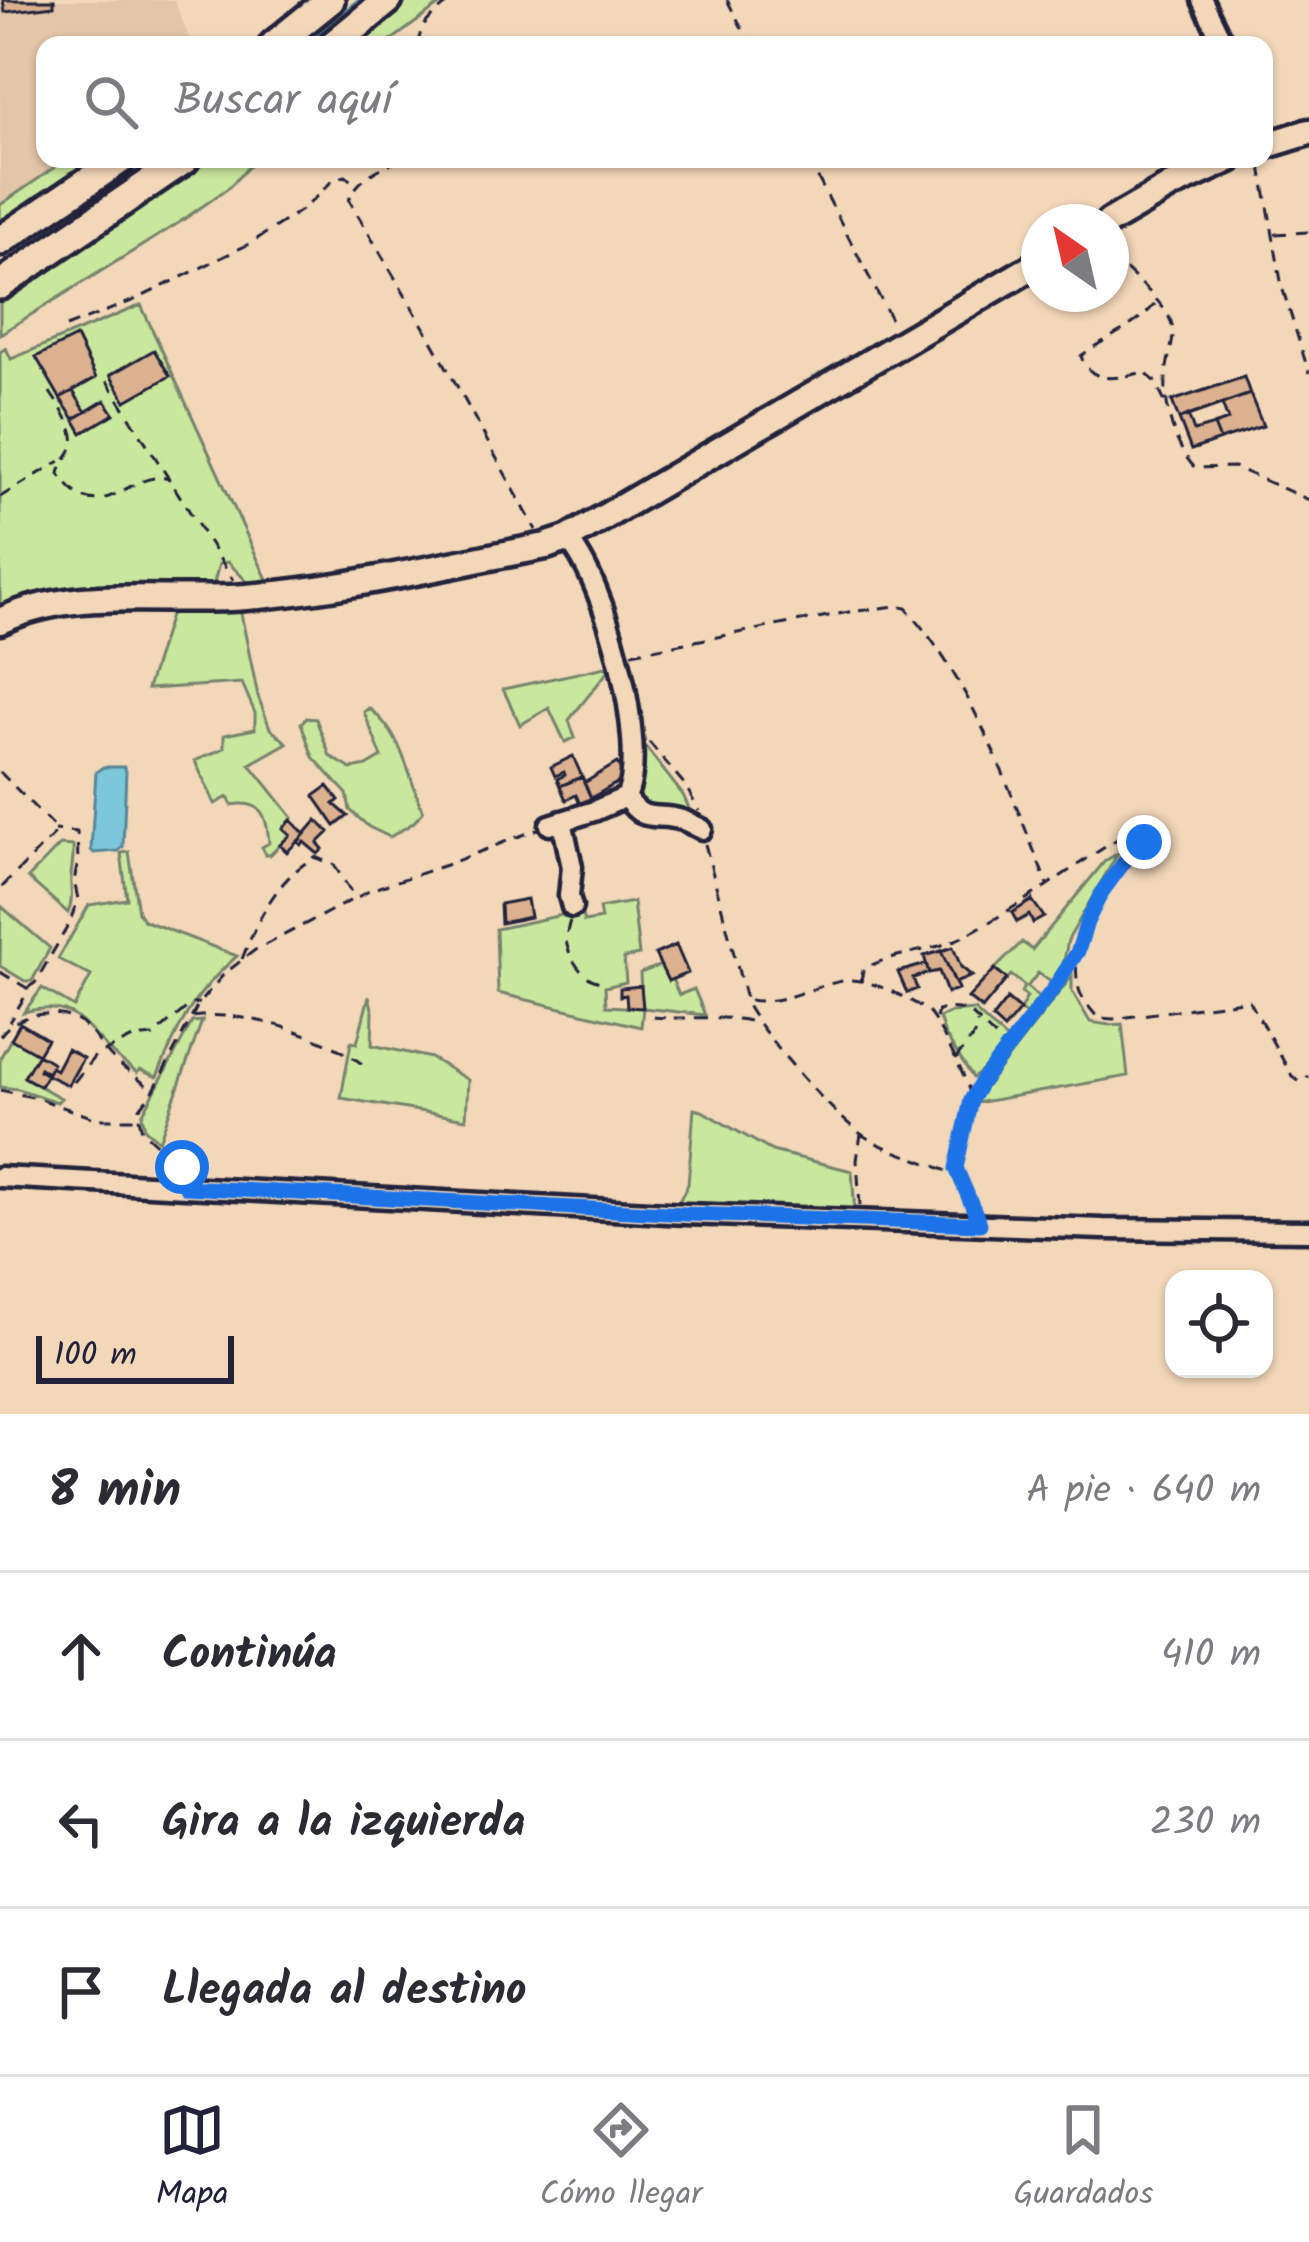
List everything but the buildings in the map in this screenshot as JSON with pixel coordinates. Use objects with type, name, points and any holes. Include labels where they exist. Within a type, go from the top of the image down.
[{"type":"highway","points":[[344,36],[388,0]]},
{"type":"highway","points":[[285,36],[321,6]]},
{"type":"highway","points":[[0,241],[108,168]]},
{"type":"highway","points":[[0,285],[172,168]]},
{"type":"main road","points":[[1273,143],[1309,132]]},
{"type":"main road","points":[[1129,210],[1210,168]]},
{"type":"main road","points":[[0,621],[26,609],[69,600],[243,597],[335,585],[557,543],[1021,274]]},
{"type":"street","points":[[1202,0],[1219,36]]},
{"type":"street","points":[[557,543],[578,551],[590,572],[618,656],[634,774],[626,797]]},
{"type":"street","points":[[572,908],[572,867],[556,823],[626,797]]},
{"type":"street","points":[[626,797],[650,818],[683,820],[701,829]]},
{"type":"street","points":[[0,1178],[686,1214],[1309,1231]]},
{"type":"path","points":[[418,36],[452,0]]},
{"type":"path","points":[[727,0],[746,36]]},
{"type":"path","points":[[381,168],[355,185],[349,200],[355,213],[557,543]]},
{"type":"path","points":[[813,168],[903,343]]},
{"type":"path","points":[[1266,168],[1282,287],[1309,374]]},
{"type":"path","points":[[66,327],[137,299],[251,243],[306,207],[334,179],[346,176],[355,185]]},
{"type":"path","points":[[1273,234],[1309,232]]},
{"type":"path","points":[[1129,273],[1170,318],[1168,410]]},
{"type":"path","points":[[1157,302],[1133,325],[1081,356],[1085,369],[1097,378],[1144,372],[1156,382],[1185,458],[1195,468],[1234,467],[1309,500]]},
{"type":"path","points":[[107,381],[243,597]]},
{"type":"path","points":[[50,392],[74,433],[59,474],[79,495],[94,500],[155,476],[171,479]]},
{"type":"path","points":[[0,497],[64,459]]},
{"type":"path","points":[[618,656],[849,612],[906,608],[961,687],[987,736],[1047,886]]},
{"type":"path","points":[[627,711],[686,785],[701,816],[746,1000],[757,1022],[861,1134],[959,1180]]},
{"type":"path","points":[[0,772],[54,830],[76,832],[78,862],[74,881],[78,899],[69,924],[0,1036]]},
{"type":"path","points":[[186,1187],[182,1167],[142,1131],[140,1108],[154,1090],[190,1017],[224,974],[255,950],[373,890],[556,823]]},
{"type":"path","points":[[861,981],[863,970],[875,963],[957,939],[1134,829],[1143,833],[1144,842],[1102,892],[1078,951],[971,1100]]},
{"type":"path","points":[[0,889],[54,830]]},
{"type":"path","points":[[241,961],[267,903],[315,856],[334,865],[356,899]]},
{"type":"path","points":[[572,908],[566,939],[574,958],[584,976],[595,983],[606,982]]},
{"type":"path","points":[[1078,951],[1078,986],[1098,1018],[1249,1000],[1292,1076],[1300,1082],[1309,1076]]},
{"type":"path","points":[[0,973],[27,988]]},
{"type":"path","points":[[746,1000],[761,1002],[850,980],[871,982],[927,1010],[970,1087],[956,1168],[980,1224]]},
{"type":"path","points":[[74,1082],[95,1056],[133,1039],[153,1036],[191,1004],[199,1004]]},
{"type":"path","points":[[935,1020],[938,1011],[955,1006],[967,1010],[1008,1047]]},
{"type":"path","points":[[190,1017],[212,1014],[248,1019],[327,1041],[365,1066]]},
{"type":"path","points":[[8,1024],[24,1016],[61,1015],[81,1021],[106,1051],[154,1090]]},
{"type":"path","points":[[652,1017],[757,1022]]},
{"type":"path","points":[[956,1061],[976,1033],[977,1022]]},
{"type":"path","points":[[0,1090],[97,1119],[139,1118]]},
{"type":"path","points":[[861,1134],[856,1160],[861,1220]]},
{"type":"shaded area","points":[[0,0],[174,0],[188,36],[36,36],[36,168],[54,168],[0,205]]},
{"type":"green space","points":[[408,0],[446,0],[397,36],[364,36]]},
{"type":"green space","points":[[54,168],[88,168],[0,227],[0,205]]},
{"type":"green space","points":[[196,168],[247,168],[227,189],[180,222],[0,334],[0,301]]},
{"type":"green space","points":[[141,305],[271,588],[255,590],[228,562],[219,564],[212,590],[0,612],[0,352],[6,348],[11,359]]},
{"type":"green space","points":[[239,604],[258,696],[270,728],[287,743],[250,764],[293,818],[284,828],[290,835],[270,855],[262,847],[269,843],[261,812],[250,805],[232,805],[228,797],[215,804],[195,761],[224,748],[224,735],[255,729],[255,713],[242,683],[147,689],[172,609]]},
{"type":"green space","points":[[605,667],[609,670],[569,720],[575,738],[565,742],[549,708],[520,725],[503,689]]},
{"type":"green space","points":[[369,708],[397,742],[423,812],[390,837],[350,810],[347,794],[313,757],[301,723],[316,719],[330,756],[351,769],[367,766],[382,757],[364,712]]},
{"type":"green space","points":[[638,745],[644,745],[683,795],[692,815],[643,807],[638,798]]},
{"type":"green space","points":[[60,845],[73,846],[68,913],[28,878]]},
{"type":"green space","points":[[129,852],[143,920],[237,956],[189,1011],[157,1077],[137,1073],[72,1015],[52,1009],[24,1012],[42,988],[74,1007],[91,976],[58,959],[89,905],[127,899],[121,853]]},
{"type":"green space","points":[[1118,853],[1068,940],[1063,966],[1051,982],[1038,973],[1027,987],[1039,998],[1026,1014],[1020,1010],[1027,997],[1021,992],[1025,986],[995,969],[1022,942],[1032,950],[1105,861]]},
{"type":"green space","points":[[633,902],[639,955],[624,958],[626,982],[605,987],[606,1006],[642,1008],[640,973],[661,965],[679,995],[694,989],[705,1015],[643,1008],[641,1027],[498,993],[496,929],[581,911],[584,922],[601,919],[599,908]]},
{"type":"green space","points":[[1,906],[50,948],[32,981],[0,966]]},
{"type":"green space","points":[[1072,976],[1072,991],[1090,1022],[1122,1024],[1128,1076],[976,1103],[982,1091]]},
{"type":"green space","points":[[369,996],[372,1045],[431,1058],[468,1080],[466,1119],[341,1098],[351,1042],[357,1043]]},
{"type":"green space","points":[[974,1010],[1007,1040],[973,1078],[939,1018]]},
{"type":"green space","points":[[202,1021],[159,1141],[145,1129],[142,1115],[192,1022]]},
{"type":"green space","points":[[11,1039],[38,1054],[25,1078],[61,1098],[57,1102],[0,1087],[0,1058]]},
{"type":"green space","points":[[694,1109],[772,1151],[852,1171],[855,1214],[677,1205],[688,1184]]},
{"type":"water","points":[[103,767],[126,771],[123,847],[94,853],[96,772]]},
{"type":"waterway","points":[[315,36],[359,0]]},
{"type":"waterway","points":[[109,191],[141,168]]},
{"type":"route","points":[[182,1167],[186,1187],[686,1214],[980,1224],[956,1168],[971,1100],[1078,951],[1102,892],[1144,842]]}]
